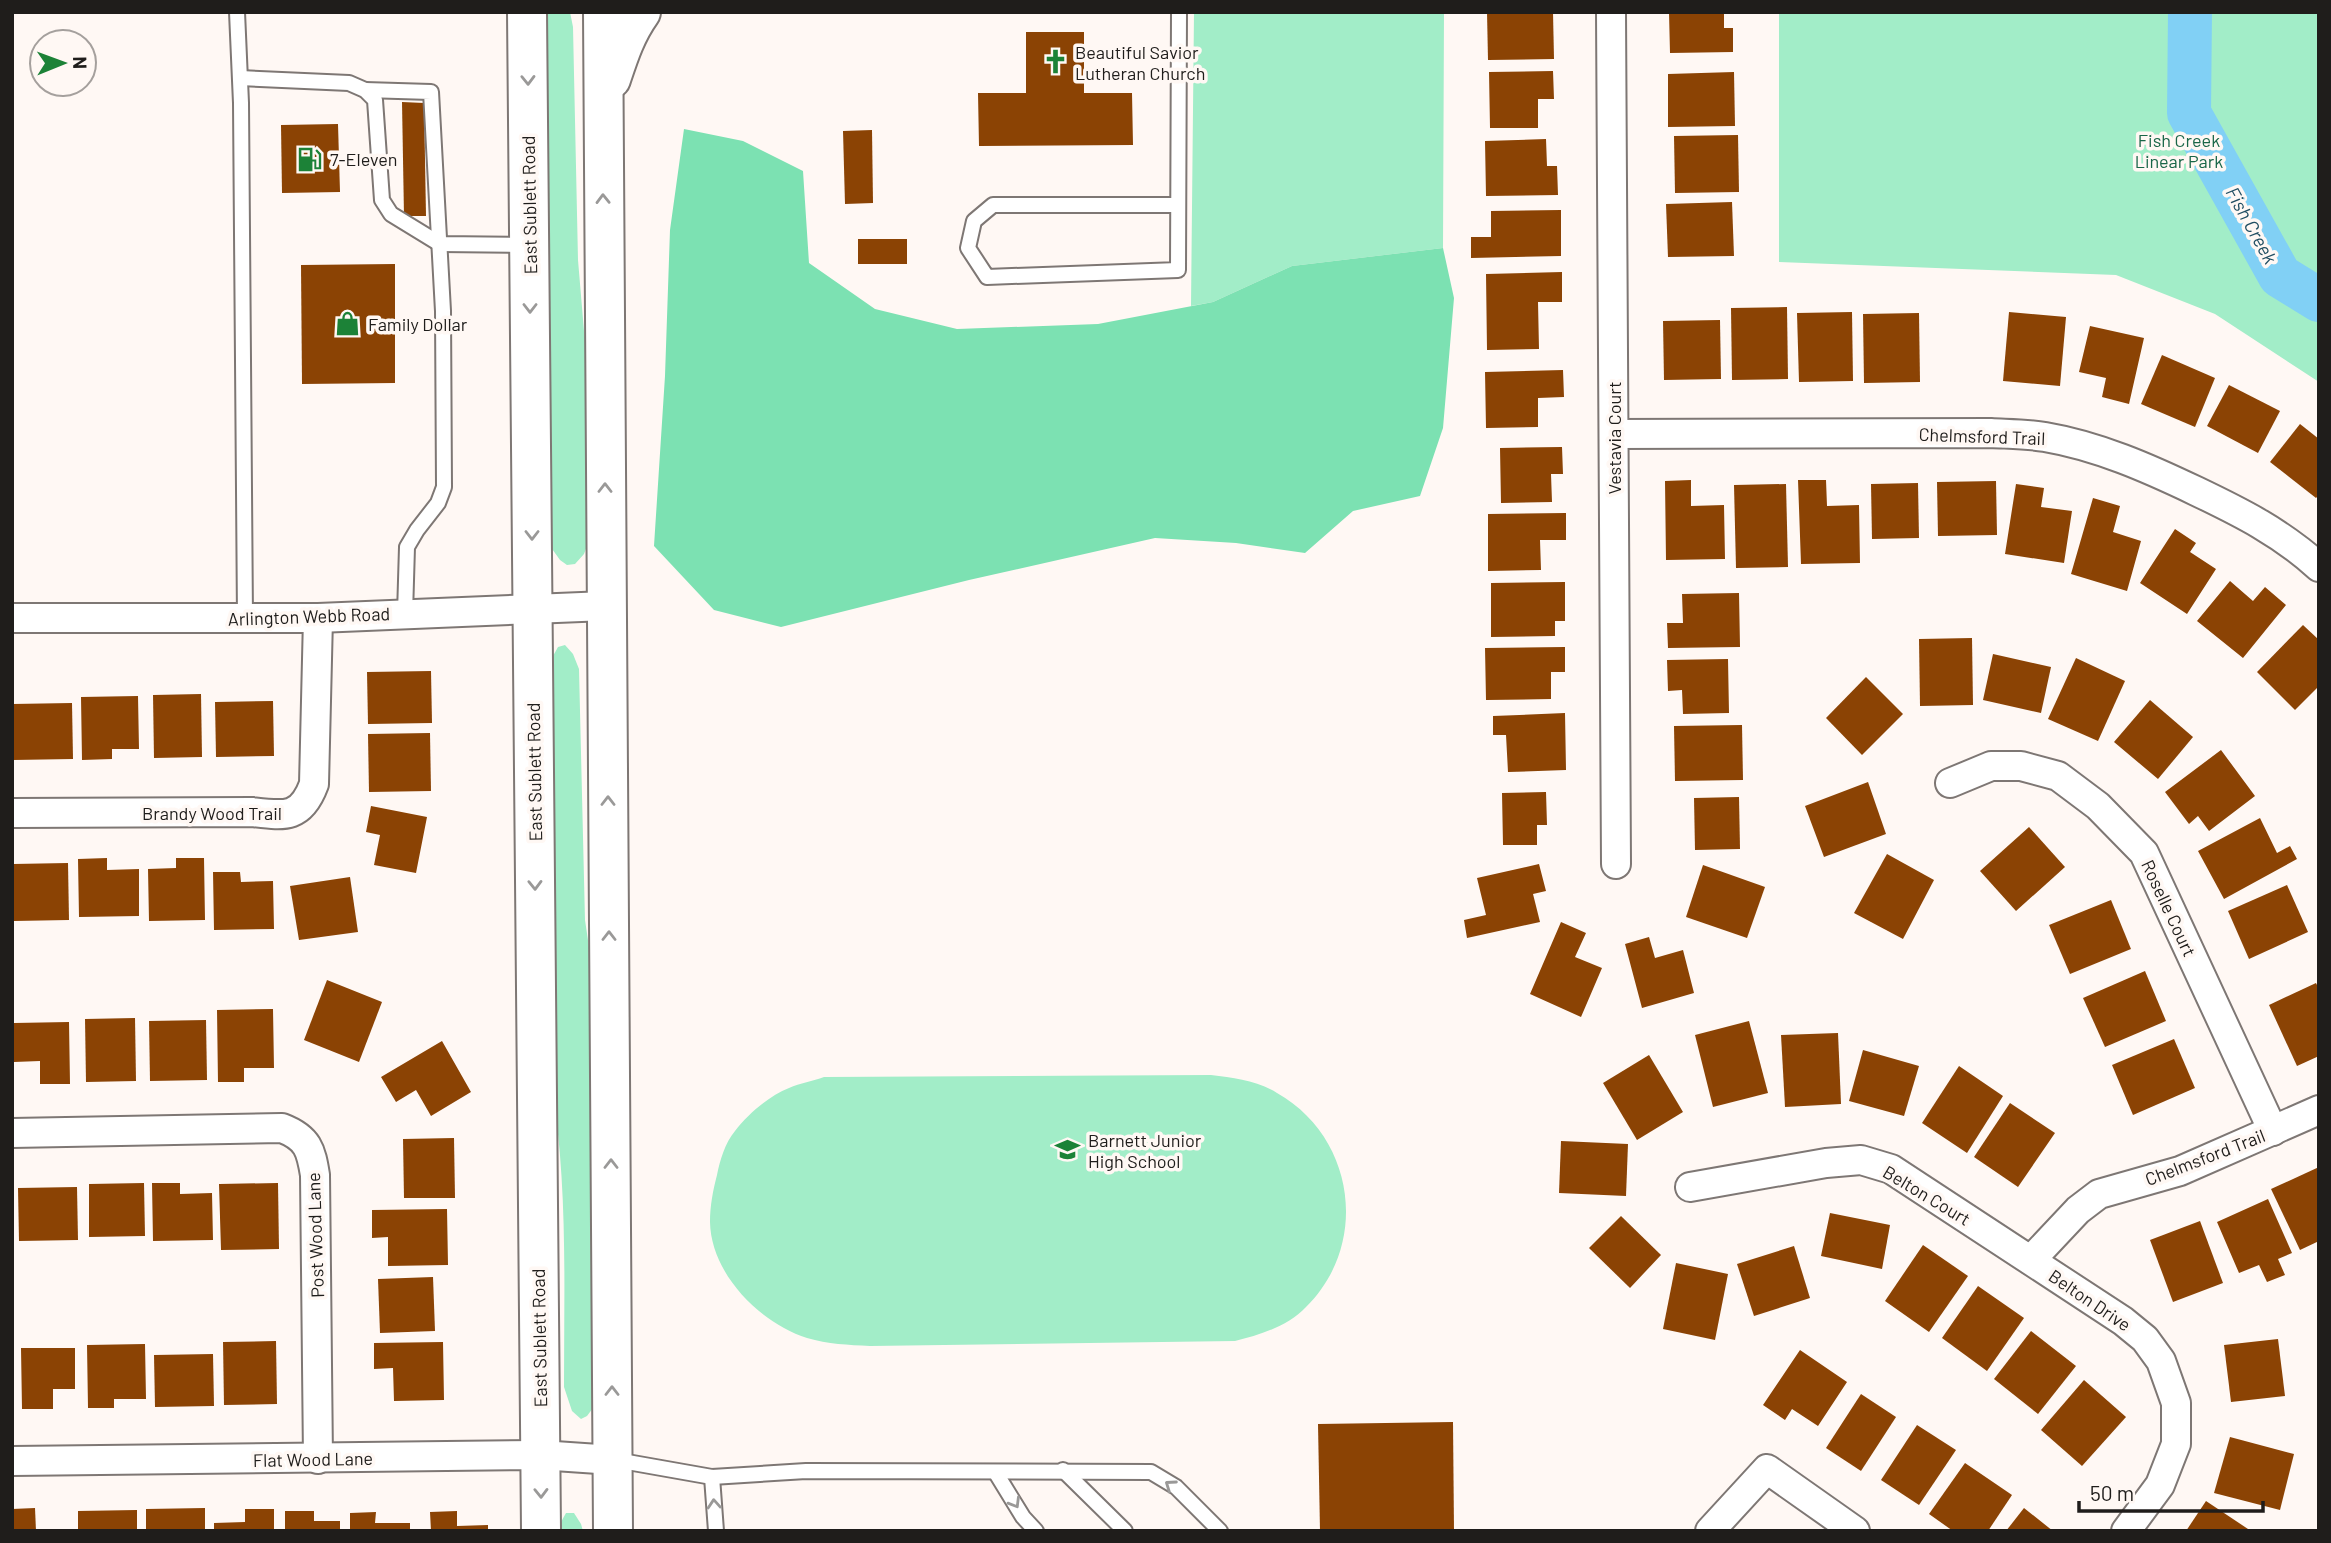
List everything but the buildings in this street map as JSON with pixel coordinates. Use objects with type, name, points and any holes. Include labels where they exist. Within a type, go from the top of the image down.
[{"type":"main road","name":"East Sublett Road","points":[[527,12],[541,1531]]},
{"type":"main road","points":[[603,12],[613,1531]]},
{"type":"main road","points":[[602,104],[620,48],[641,12]]},
{"type":"street","name":"Vestavia Court","points":[[1611,12],[1616,864]]},
{"type":"street","name":"Chelmsford Trail","points":[[1614,434],[1992,433],[2044,436],[2101,451],[2181,484],[2256,520],[2319,567]]},
{"type":"street","name":"Arlington Webb Road","points":[[12,618],[318,618],[606,606]]},
{"type":"street","name":"Brandy Wood Trail","points":[[12,813],[253,812],[277,815],[292,813],[301,808],[314,784],[318,618]]},
{"type":"street","name":"Roselle Court","points":[[1950,783],[1991,766],[2021,766],[2058,776],[2098,806],[2144,853],[2273,1131]]},
{"type":"street","name":"Chelmsford Trail","points":[[2031,1260],[2078,1210],[2099,1194],[2180,1171],[2319,1110]]},
{"type":"street","name":"Post Wood Lane","points":[[12,1133],[282,1128],[297,1134],[306,1143],[312,1160],[315,1186],[318,1459]]},
{"type":"street","name":"Belton Court","points":[[1690,1187],[1826,1163],[1861,1160],[1891,1169],[2031,1260]]},
{"type":"street","name":"Belton Drive","points":[[2031,1260],[2123,1321],[2145,1339],[2161,1361],[2176,1403],[2176,1444],[2160,1485],[2126,1531]]},
{"type":"street","name":"Flat Wood Lane","points":[[12,1461],[540,1455],[613,1460]]},
{"type":"street","points":[[1710,1531],[1766,1469],[1856,1531]]},
{"type":"lane","points":[[237,12],[240,78],[245,619]]},
{"type":"lane","points":[[1178,205],[993,205],[974,221],[968,248],[987,276],[1178,270],[1179,12]]},
{"type":"lane","points":[[240,78],[349,83],[365,90],[375,100],[382,201],[391,214],[440,244],[529,245]]},
{"type":"lane","points":[[365,90],[431,92],[443,311],[444,487],[438,503],[407,547],[405,614]]},
{"type":"lane","points":[[613,1460],[712,1477],[806,1472],[1151,1472],[1176,1487],[1220,1531]]},
{"type":"lane","points":[[1063,1471],[1125,1531]]},
{"type":"lane","points":[[996,1473],[1023,1517],[1036,1531]]},
{"type":"lane","points":[[712,1477],[716,1531]]},
{"type":"green space","points":[[547,12],[570,12],[573,27],[578,260],[584,331],[592,381],[589,541],[584,554],[575,564],[567,565],[550,546]]},
{"type":"green space","points":[[1194,12],[1444,12],[1443,248],[1292,266],[1213,302],[1191,306]]},
{"type":"green space","name":"Fish Creek Linear Park","points":[[1779,12],[2319,12],[2319,382],[2215,314],[2116,275],[1779,262]]},
{"type":"green space","points":[[684,129],[743,141],[803,171],[809,263],[875,309],[957,329],[1098,324],[1213,302],[1292,266],[1443,248],[1454,298],[1443,428],[1420,496],[1353,511],[1305,553],[1236,543],[1155,538],[969,580],[781,627],[714,610],[654,546],[665,376],[670,230]]},
{"type":"green space","points":[[565,645],[573,654],[579,669],[585,920],[593,974],[593,1408],[581,1419],[572,1411],[564,1387],[563,1196],[551,1082],[548,665],[558,647]]},
{"type":"green space","points":[[1211,1075],[1261,1085],[1303,1112],[1323,1136],[1337,1163],[1345,1193],[1346,1223],[1339,1253],[1326,1282],[1299,1314],[1264,1333],[1235,1341],[870,1346],[830,1343],[807,1338],[772,1321],[741,1294],[719,1260],[710,1216],[714,1186],[726,1146],[731,1136],[753,1112],[793,1086],[824,1077]]},
{"type":"green space","points":[[566,1513],[574,1513],[583,1531],[556,1531]]},
{"type":"waterway","name":"Fish Creek","points":[[2190,12],[2189,113],[2280,276],[2319,300]]},
{"type":"place","name":"Beautiful Savior Lutheran Church","points":[[1055,62]]},
{"type":"place","name":"7-Eleven","points":[[310,159]]},
{"type":"place","name":"Family Dollar","points":[[348,324]]},
{"type":"place","name":"Barnett Junior High School","points":[[1068,1150]]}]
